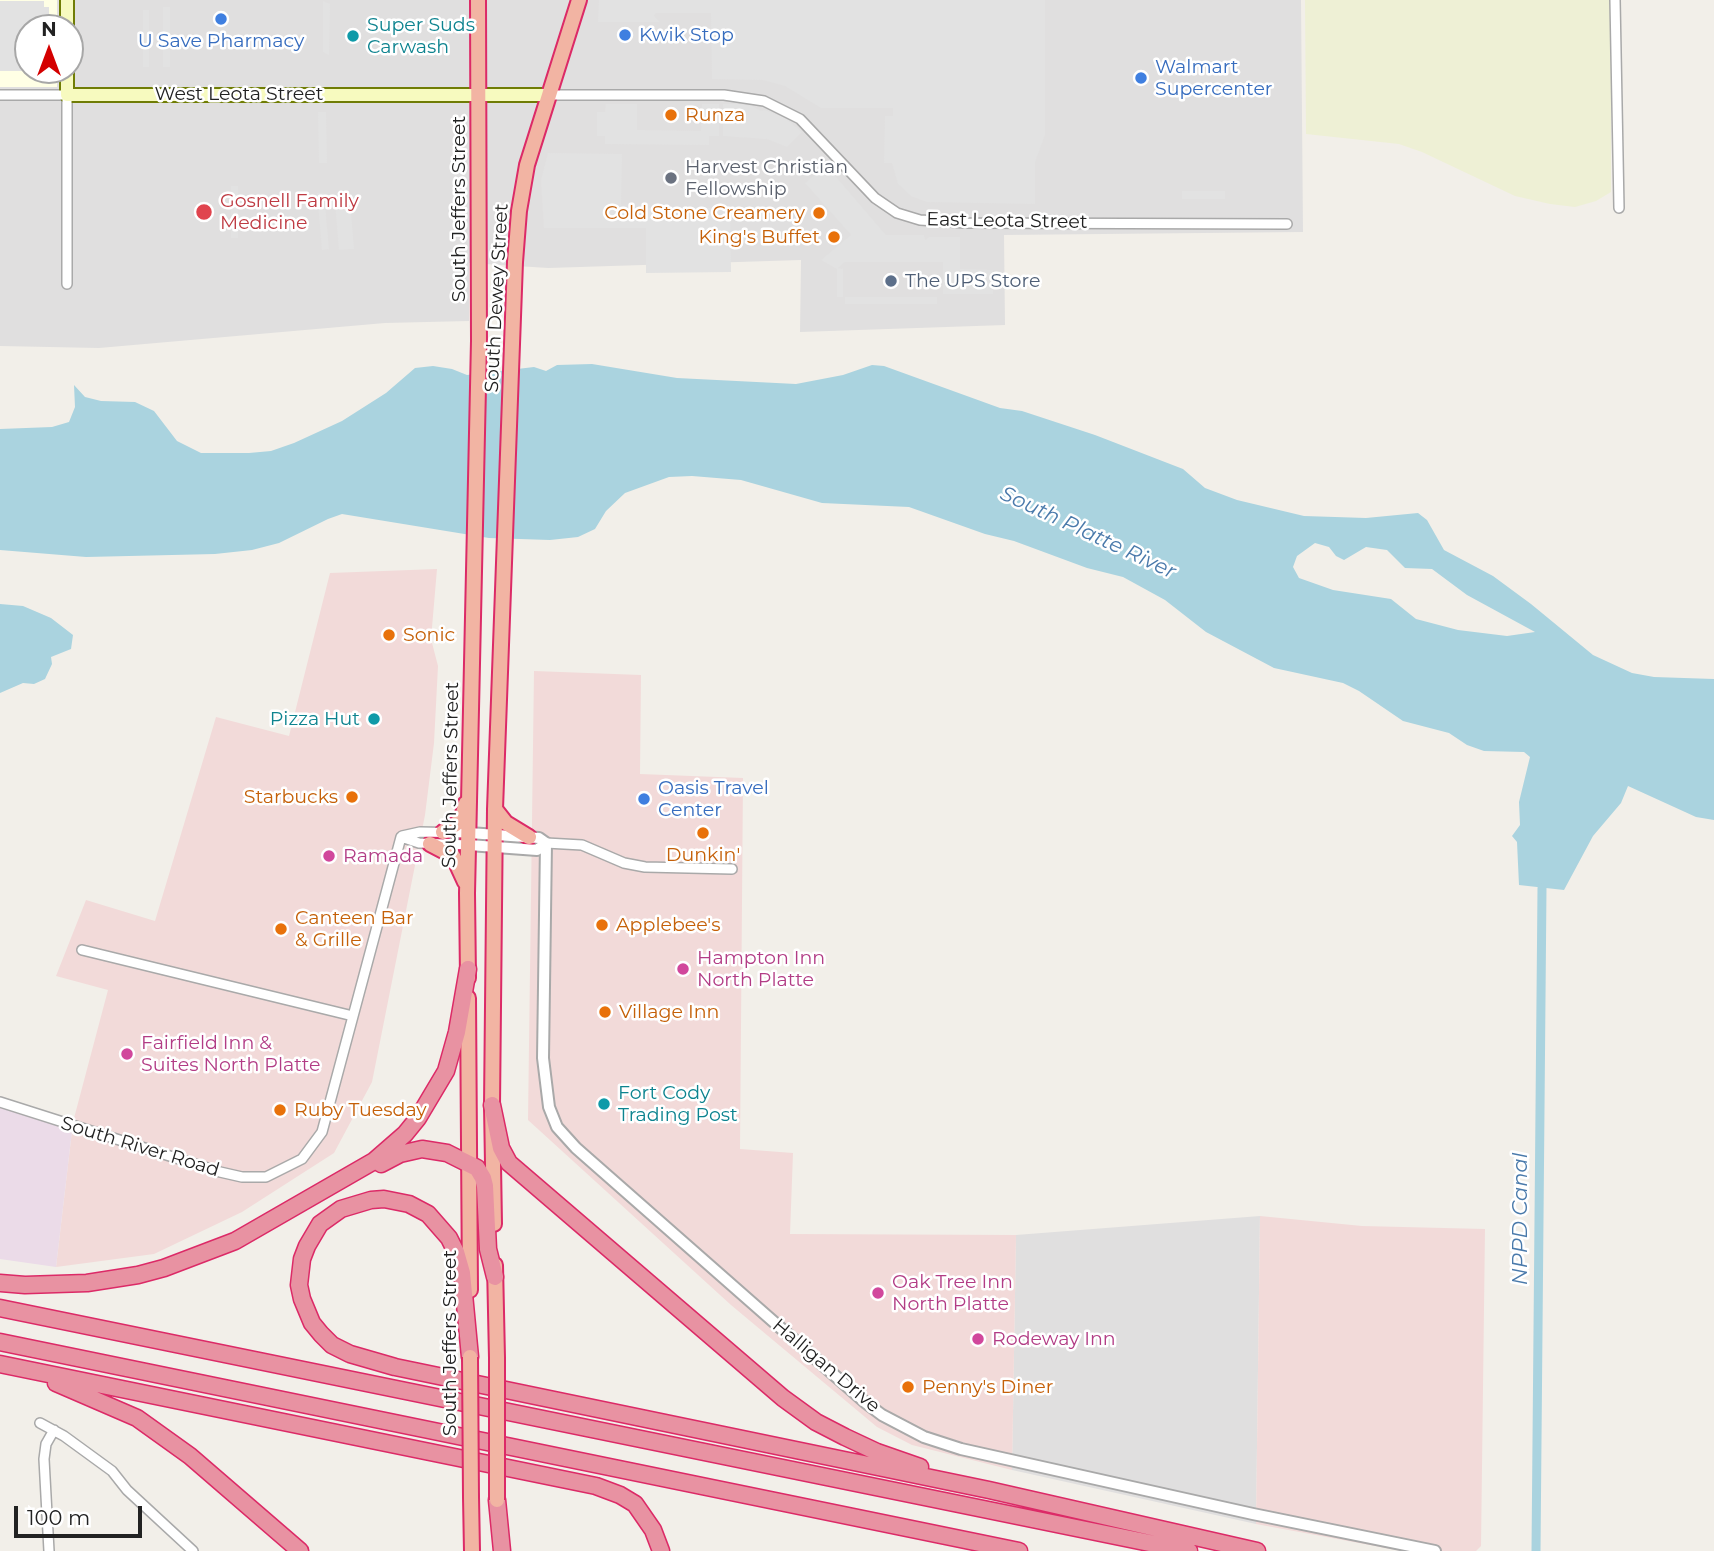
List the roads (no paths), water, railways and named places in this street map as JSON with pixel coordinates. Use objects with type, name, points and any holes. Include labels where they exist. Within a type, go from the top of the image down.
[{"type":"highway","name":"South Jeffers Street","points":[[472,1551],[467,893],[479,341],[478,0]]},
{"type":"highway","name":"South Dewey Street","points":[[495,809],[519,211],[532,147],[579,0]]},
{"type":"highway","points":[[443,832],[462,817],[470,785]]},
{"type":"highway","points":[[495,809],[506,823],[528,837]]},
{"type":"highway","points":[[495,809],[492,1105],[500,1551]]},
{"type":"highway","points":[[430,844],[453,856],[462,873],[467,893]]},
{"type":"highway","points":[[284,1215],[374,1161],[405,1134],[430,1102],[450,1060],[468,969]]},
{"type":"highway","points":[[492,1105],[500,1148],[509,1163],[783,1398],[816,1422],[877,1452],[989,1490]]},
{"type":"highway","points":[[0,1283],[55,1284],[138,1275],[223,1246],[329,1194],[387,1160],[422,1149],[438,1151],[468,1163],[477,1168],[483,1178],[488,1249],[495,1277]]},
{"type":"highway","points":[[470,1357],[461,1273],[456,1252],[449,1238],[428,1214],[409,1204],[384,1199],[371,1200],[341,1209],[320,1224],[302,1259],[299,1285],[302,1299],[312,1323],[321,1334],[332,1345],[350,1354],[395,1367],[989,1490],[1257,1551]]},
{"type":"highway","points":[[0,1308],[1189,1551]]},
{"type":"highway","points":[[0,1342],[1019,1551]]},
{"type":"highway","points":[[0,1365],[65,1386],[137,1418],[190,1456],[300,1551]]},
{"type":"highway","points":[[0,1365],[596,1486],[635,1504],[653,1530],[661,1551]]},
{"type":"main road","points":[[67,84],[67,95]]},
{"type":"main road","name":"East Leota Street","points":[[479,94],[549,95]]},
{"type":"main road","name":"West Leota Street","points":[[67,95],[479,94]]},
{"type":"street","points":[[1615,0],[1619,208]]},
{"type":"street","name":"West Leota Street","points":[[0,94],[67,95]]},
{"type":"street","points":[[67,95],[67,284]]},
{"type":"street","name":"East Leota Street","points":[[549,95],[724,95],[764,101],[800,119],[875,198],[898,213],[920,220],[965,223],[1287,223]]},
{"type":"street","points":[[401,837],[420,832],[443,832],[469,839],[537,849],[546,843]]},
{"type":"street","points":[[401,837],[430,844],[469,839]]},
{"type":"street","points":[[82,950],[353,1016],[401,837]]},
{"type":"street","points":[[495,842],[539,838],[546,843],[582,845],[624,863],[645,867],[732,869]]},
{"type":"street","name":"Halligan Drive","points":[[546,843],[544,1058],[549,1107],[557,1127],[576,1149],[866,1403],[924,1437],[961,1448],[1253,1514],[1436,1551]]},
{"type":"street","name":"South River Road","points":[[0,1102],[220,1172],[242,1177],[266,1177],[302,1159],[322,1132],[353,1016]]},
{"type":"street","points":[[40,1423],[89,1452],[112,1471],[127,1490],[192,1551]]},
{"type":"street","points":[[49,1551],[44,1459],[46,1444],[54,1430]]},
{"type":"water","name":"South Platte River","points":[[592,364],[677,378],[796,384],[843,375],[872,365],[884,366],[1000,408],[1022,411],[1095,435],[1183,469],[1205,488],[1237,500],[1304,516],[1366,518],[1418,513],[1427,520],[1444,550],[1493,576],[1593,655],[1632,673],[1654,677],[1714,679],[1714,820],[1696,817],[1628,786],[1621,803],[1593,836],[1564,890],[1519,885],[1517,842],[1512,836],[1520,825],[1519,802],[1530,757],[1524,752],[1484,751],[1467,745],[1449,733],[1403,721],[1343,683],[1274,668],[1206,632],[1165,600],[1123,577],[1087,568],[909,507],[822,503],[741,480],[669,477],[625,493],[606,511],[595,529],[578,537],[550,540],[489,538],[342,514],[279,543],[252,550],[215,554],[86,557],[0,550],[0,429],[52,427],[69,422],[75,407],[74,385],[85,397],[101,401],[135,402],[154,411],[177,441],[201,453],[249,453],[271,451],[342,421],[386,393],[415,368],[433,366],[467,375],[534,367],[546,371],[557,365]],"holes":[[[1315,543],[1329,547],[1336,556],[1344,560],[1366,547],[1387,550],[1405,568],[1432,569],[1467,595],[1535,632],[1507,636],[1458,630],[1416,619],[1391,599],[1333,590],[1299,578],[1293,567],[1297,556]]]},
{"type":"water","points":[[0,604],[23,606],[51,618],[73,635],[71,649],[51,657],[52,664],[45,679],[34,684],[23,683],[0,693]]},
{"type":"waterway","name":"NPPD Canal","points":[[1536,1551],[1542,888]]},
{"type":"place","name":"U Save Pharmacy","points":[[221,19]]},
{"type":"place","name":"Kwik Stop","points":[[625,35]]},
{"type":"place","name":"Super Suds Carwash","points":[[353,36]]},
{"type":"place","name":"Walmart Supercenter","points":[[1141,78]]},
{"type":"place","name":"Runza","points":[[671,115]]},
{"type":"place","name":"Harvest Christian Fellowship","points":[[671,178]]},
{"type":"place","name":"Gosnell Family Medicine","points":[[204,212]]},
{"type":"place","name":"Cold Stone Creamery","points":[[819,213]]},
{"type":"place","name":"King's Buffet","points":[[834,237]]},
{"type":"place","name":"The UPS Store","points":[[891,281]]},
{"type":"place","name":"Sonic","points":[[389,635]]},
{"type":"place","name":"Pizza Hut","points":[[374,719]]},
{"type":"place","name":"Starbucks","points":[[352,797]]},
{"type":"place","name":"Oasis Travel Center","points":[[644,799]]},
{"type":"place","name":"Dunkin'","points":[[703,833]]},
{"type":"place","name":"Ramada","points":[[329,856]]},
{"type":"place","name":"Applebee's","points":[[602,925]]},
{"type":"place","name":"Canteen Bar & Grille","points":[[281,929]]},
{"type":"place","name":"Hampton Inn North Platte","points":[[683,969]]},
{"type":"place","name":"Village Inn","points":[[605,1012]]},
{"type":"place","name":"Fairfield Inn & Suites North Platte","points":[[127,1054]]},
{"type":"place","name":"Fort Cody Trading Post","points":[[604,1104]]},
{"type":"place","name":"Ruby Tuesday","points":[[280,1110]]},
{"type":"place","name":"Oak Tree Inn North Platte","points":[[878,1293]]},
{"type":"place","name":"Rodeway Inn","points":[[978,1339]]},
{"type":"place","name":"Penny's Diner","points":[[908,1387]]}]
